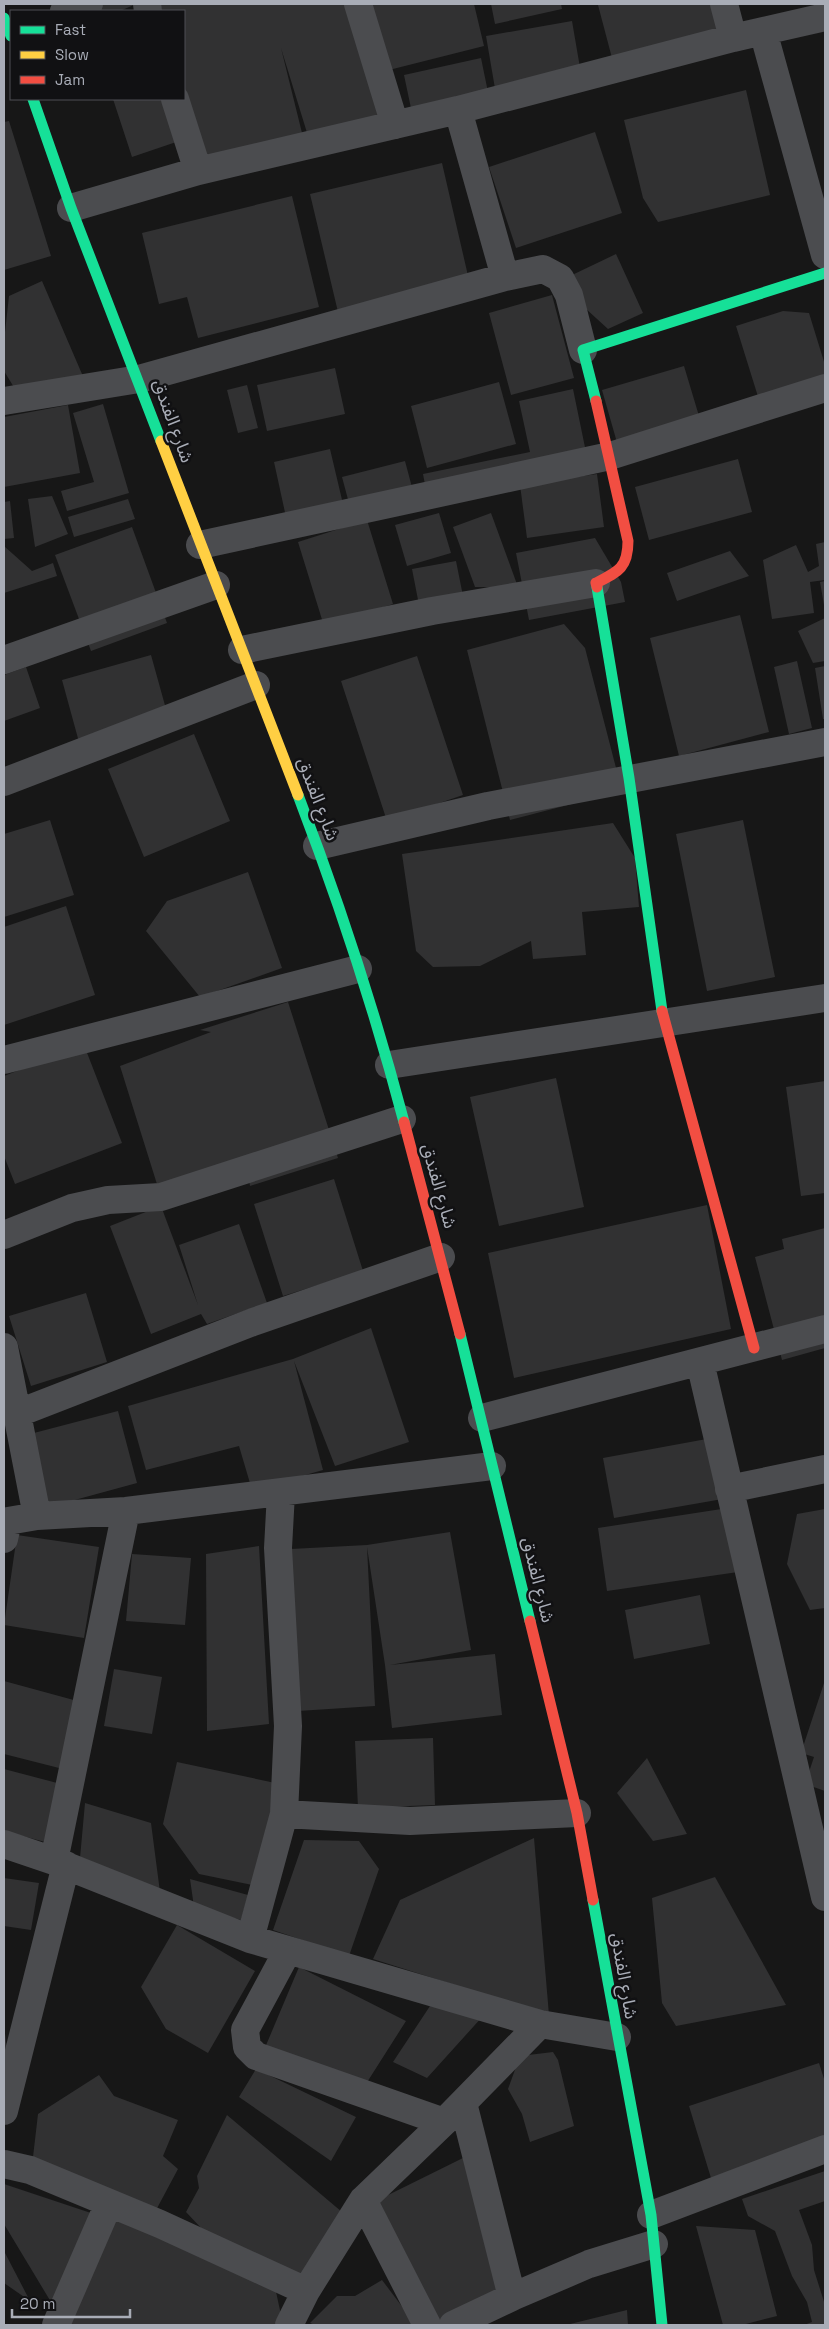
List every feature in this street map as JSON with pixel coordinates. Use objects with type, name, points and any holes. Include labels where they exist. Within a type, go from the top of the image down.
[{"type":"street","points":[[67,10],[88,4]]},
{"type":"street","points":[[358,4],[395,125]]},
{"type":"street","points":[[724,4],[733,38]]},
{"type":"street","points":[[71,208],[198,171],[458,110],[733,38],[825,18]]},
{"type":"street","points":[[763,31],[825,255]]},
{"type":"street","name":"شارع الفندق","points":[[33,100],[71,208],[139,379],[200,545],[317,846],[389,1065],[482,1418],[492,1466],[578,1813],[650,2215],[662,2325]]},
{"type":"street","points":[[175,100],[198,171]]},
{"type":"street","points":[[458,110],[506,277]]},
{"type":"street","points":[[4,402],[139,379],[506,277],[543,269],[560,278],[569,295],[610,456],[628,541],[629,556],[622,569],[596,582],[432,611],[242,650]]},
{"type":"street","points":[[583,350],[825,273]]},
{"type":"street","points":[[200,545],[610,456],[825,388]]},
{"type":"street","points":[[596,582],[629,778],[664,1022],[754,1348]]},
{"type":"street","points":[[4,660],[216,585]]},
{"type":"street","points":[[4,782],[256,686]]},
{"type":"street","points":[[317,846],[488,806],[825,742]]},
{"type":"street","points":[[4,1060],[358,968]]},
{"type":"street","points":[[389,1065],[825,998]]},
{"type":"street","points":[[4,1235],[72,1208],[108,1200],[161,1197],[402,1119]]},
{"type":"street","points":[[16,1414],[253,1322],[441,1257]]},
{"type":"street","points":[[482,1418],[825,1329]]},
{"type":"street","points":[[4,1347],[37,1516]]},
{"type":"street","points":[[700,1362],[825,1896]]},
{"type":"street","points":[[5,1527],[37,1516],[126,1511],[492,1466]]},
{"type":"street","points":[[729,1489],[825,1469]]},
{"type":"street","points":[[250,1939],[284,1814],[288,1726],[278,1548],[281,1493]]},
{"type":"street","points":[[5,2102],[60,1863],[126,1511]]},
{"type":"street","points":[[284,1814],[410,1820],[578,1813]]},
{"type":"street","points":[[4,1844],[60,1863],[250,1939],[540,2024],[617,2037]]},
{"type":"street","points":[[288,1950],[245,2030],[247,2046],[256,2056],[444,2122]]},
{"type":"street","points":[[289,2325],[306,2291],[363,2200],[464,2103],[540,2024]]},
{"type":"street","points":[[464,2103],[512,2297]]},
{"type":"street","points":[[650,2215],[825,2149]]},
{"type":"street","points":[[4,2164],[30,2170],[109,2203],[306,2291]]},
{"type":"street","points":[[363,2200],[427,2325]]},
{"type":"street","points":[[56,2325],[109,2203]]},
{"type":"street","points":[[465,2323],[512,2297],[589,2264],[654,2244]]},
{"type":"building","points":[[79,4],[136,4],[122,10],[82,10]]},
{"type":"building","points":[[160,4],[350,4],[383,114],[308,136],[281,48],[304,141],[200,167],[184,100],[185,10],[162,10]]},
{"type":"building","points":[[369,4],[474,4],[484,46],[385,71]]},
{"type":"building","points":[[491,4],[561,4],[562,9],[495,24]]},
{"type":"building","points":[[712,4],[719,34],[612,58],[598,5]]},
{"type":"building","points":[[572,21],[584,91],[498,106],[486,36]]},
{"type":"building","points":[[481,58],[489,97],[412,113],[404,75]]},
{"type":"building","points":[[746,90],[770,195],[658,222],[643,198],[624,120]]},
{"type":"building","points":[[113,100],[175,100],[188,138],[132,157]]},
{"type":"building","points":[[9,121],[51,256],[4,270],[4,122]]},
{"type":"building","points":[[595,132],[622,213],[516,248],[489,167]]},
{"type":"building","points":[[442,163],[469,280],[338,312],[310,194]]},
{"type":"building","points":[[292,196],[319,307],[198,338],[187,297],[159,304],[142,233]]},
{"type":"building","points":[[616,254],[643,313],[608,329],[585,308],[570,276]]},
{"type":"building","points":[[42,281],[85,381],[26,407],[4,371],[4,341],[9,296]]},
{"type":"building","points":[[552,295],[574,378],[511,395],[489,313]]},
{"type":"building","points":[[783,311],[809,313],[825,365],[825,382],[760,403],[736,326]]},
{"type":"building","points":[[684,366],[705,436],[622,460],[602,390]]},
{"type":"building","points":[[335,368],[345,414],[267,431],[257,385]]},
{"type":"building","points":[[499,382],[516,444],[427,468],[411,406]]},
{"type":"building","points":[[247,385],[258,428],[238,433],[227,390]]},
{"type":"building","points":[[573,389],[587,457],[426,490],[423,474],[530,452],[519,401]]},
{"type":"building","points":[[103,404],[129,493],[67,511],[61,491],[94,482],[73,413]]},
{"type":"building","points":[[68,405],[80,473],[4,487],[4,417]]},
{"type":"building","points":[[330,449],[343,504],[286,517],[274,462]]},
{"type":"building","points":[[738,459],[752,512],[649,540],[635,487]]},
{"type":"building","points":[[405,461],[413,491],[350,507],[342,477]]},
{"type":"building","points":[[597,474],[604,527],[527,538],[520,485]]},
{"type":"building","points":[[52,496],[68,534],[35,547],[28,499]]},
{"type":"building","points":[[128,499],[135,519],[74,537],[68,517]]},
{"type":"building","points":[[10,501],[14,538],[4,539],[4,502]]},
{"type":"building","points":[[439,513],[451,553],[407,566],[395,525]]},
{"type":"building","points":[[491,513],[518,587],[475,587],[453,527]]},
{"type":"building","points":[[367,520],[393,604],[324,626],[298,542]]},
{"type":"building","points":[[132,527],[167,623],[91,651],[55,555]]},
{"type":"building","points":[[595,538],[621,582],[625,602],[529,620],[516,553]]},
{"type":"building","points":[[825,542],[825,580],[810,582],[814,613],[772,619],[763,560],[796,545],[808,572],[819,566],[816,544]]},
{"type":"building","points":[[4,546],[32,571],[53,563],[57,576],[4,593]]},
{"type":"building","points":[[730,551],[749,576],[677,601],[667,573]]},
{"type":"building","points":[[456,561],[463,596],[419,605],[412,569]]},
{"type":"building","points":[[825,581],[825,604],[824,605],[820,582]]},
{"type":"building","points":[[740,615],[769,732],[679,756],[650,638]]},
{"type":"building","points":[[825,618],[825,661],[813,663],[798,631]]},
{"type":"building","points":[[564,624],[585,648],[622,791],[510,820],[467,650]]},
{"type":"building","points":[[151,655],[171,727],[82,753],[62,680]]},
{"type":"building","points":[[417,656],[463,795],[387,821],[341,681]]},
{"type":"building","points":[[797,661],[812,728],[789,734],[774,667]]},
{"type":"building","points":[[825,666],[825,719],[823,719],[815,668]]},
{"type":"building","points":[[26,667],[40,708],[4,721],[4,675]]},
{"type":"building","points":[[194,734],[230,821],[144,857],[108,769]]},
{"type":"building","points":[[50,820],[74,895],[4,917],[4,834]]},
{"type":"building","points":[[743,820],[775,977],[707,991],[676,834]]},
{"type":"building","points":[[613,823],[635,858],[639,907],[582,912],[586,955],[533,959],[531,941],[480,966],[433,967],[416,951],[402,854]]},
{"type":"building","points":[[248,872],[282,968],[200,997],[146,931],[167,901]]},
{"type":"building","points":[[66,906],[95,995],[4,1025],[4,927]]},
{"type":"building","points":[[288,1002],[338,1158],[250,1186],[247,1170],[161,1197],[120,1066],[211,1032],[200,1030]]},
{"type":"building","points":[[84,1045],[122,1143],[15,1184],[4,1156],[4,1076]]},
{"type":"building","points":[[556,1078],[584,1207],[499,1226],[470,1097]]},
{"type":"building","points":[[825,1081],[825,1193],[801,1196],[786,1087]]},
{"type":"building","points":[[334,1179],[363,1271],[283,1296],[254,1204]]},
{"type":"building","points":[[707,1205],[731,1329],[514,1378],[488,1253]]},
{"type":"building","points":[[161,1206],[198,1305],[179,1245],[239,1224],[267,1303],[207,1324],[201,1314],[151,1334],[110,1226]]},
{"type":"building","points":[[825,1228],[825,1348],[782,1360],[755,1257],[784,1249],[782,1239]]},
{"type":"building","points":[[86,1293],[107,1362],[31,1386],[9,1316]]},
{"type":"building","points":[[371,1328],[409,1442],[335,1466],[294,1361],[323,1470],[252,1490],[239,1446],[146,1470],[128,1406],[293,1359]]},
{"type":"building","points":[[118,1411],[137,1483],[49,1507],[30,1434]]},
{"type":"building","points":[[723,1436],[734,1497],[614,1518],[603,1458]]},
{"type":"building","points":[[728,1508],[738,1572],[607,1591],[598,1528]]},
{"type":"building","points":[[825,1509],[825,1608],[810,1610],[787,1564],[797,1514]]},
{"type":"building","points":[[450,1532],[471,1650],[390,1665],[495,1654],[502,1715],[392,1728],[385,1665],[367,1547],[375,1706],[298,1711],[291,1549],[367,1545]]},
{"type":"building","points":[[17,1535],[99,1547],[84,1638],[4,1625]]},
{"type":"building","points":[[259,1546],[269,1724],[207,1731],[206,1554]]},
{"type":"building","points":[[132,1554],[191,1558],[185,1625],[126,1621]]},
{"type":"building","points":[[700,1595],[710,1644],[634,1659],[625,1610]]},
{"type":"building","points":[[114,1669],[162,1677],[152,1734],[104,1726]]},
{"type":"building","points":[[825,1680],[825,1791],[805,1784],[814,1757],[801,1753]]},
{"type":"building","points":[[4,1681],[81,1702],[63,1769],[4,1754]]},
{"type":"building","points":[[433,1738],[435,1805],[358,1808],[355,1741]]},
{"type":"building","points":[[647,1758],[687,1834],[653,1841],[617,1793]]},
{"type":"building","points":[[177,1762],[280,1784],[257,1886],[199,1874],[163,1824]]},
{"type":"building","points":[[4,1769],[61,1784],[45,1842],[4,1831]]},
{"type":"building","points":[[85,1803],[151,1823],[160,1892],[80,1858]]},
{"type":"building","points":[[534,1838],[549,2015],[373,1959],[400,1900]]},
{"type":"building","points":[[304,1840],[359,1841],[379,1869],[349,1956],[273,1930]]},
{"type":"building","points":[[715,1877],[786,2005],[676,2026],[662,2003],[652,1898]]},
{"type":"building","points":[[4,1878],[39,1883],[31,1930],[4,1926]]},
{"type":"building","points":[[190,1879],[248,1895],[241,1920],[194,1907]]},
{"type":"building","points":[[177,1925],[255,1971],[208,2053],[166,2029],[141,1987]]},
{"type":"building","points":[[299,1967],[406,2021],[364,2087],[264,2050]]},
{"type":"building","points":[[430,2006],[483,2016],[427,2078],[393,2062]]},
{"type":"building","points":[[4,2025],[8,2059],[4,2060]]},
{"type":"building","points":[[553,2052],[558,2060],[574,2126],[530,2142],[522,2114],[508,2089],[520,2056]]},
{"type":"building","points":[[819,2063],[825,2082],[825,2136],[711,2178],[689,2106]]},
{"type":"building","points":[[256,2069],[356,2117],[331,2161],[239,2097]]},
{"type":"building","points":[[99,2075],[114,2096],[178,2120],[163,2156],[178,2169],[155,2212],[33,2157],[38,2114]]},
{"type":"building","points":[[227,2115],[342,2212],[303,2275],[203,2230],[186,2212],[199,2188],[197,2176]]},
{"type":"building","points":[[467,2156],[506,2288],[436,2322],[376,2201]]},
{"type":"building","points":[[825,2171],[825,2201],[799,2210],[812,2245],[814,2270],[825,2305],[825,2325],[804,2325],[812,2322],[807,2302],[792,2276],[775,2231],[748,2216],[742,2199]]},
{"type":"building","points":[[4,2184],[91,2213],[54,2307],[4,2224]]},
{"type":"building","points":[[111,2217],[275,2287],[281,2315],[277,2325],[71,2325]]},
{"type":"building","points":[[696,2226],[755,2230],[777,2316],[742,2325],[723,2325]]},
{"type":"building","points":[[4,2251],[30,2301],[4,2283]]},
{"type":"building","points":[[382,2280],[416,2325],[315,2325],[310,2323],[337,2296],[355,2296]]},
{"type":"building","points":[[627,2310],[628,2325],[566,2325]]},
{"type":"traffic: fast","points":[[4,18],[10,33]]},
{"type":"traffic: fast","points":[[33,100],[71,208],[161,441]]},
{"type":"traffic: fast","points":[[596,401],[583,350],[825,273]]},
{"type":"traffic: fast","points":[[597,587],[629,778],[662,1011]]},
{"type":"traffic: fast","points":[[298,795],[356,957],[404,1122]]},
{"type":"traffic: fast","points":[[460,1334],[530,1621]]},
{"type":"traffic: fast","points":[[593,1900],[651,2215],[662,2325]]},
{"type":"traffic: slow","points":[[161,441],[298,795]]},
{"type":"traffic: jam","points":[[596,401],[628,541],[628,550],[624,563],[616,572],[596,583],[597,587]]},
{"type":"traffic: jam","points":[[662,1011],[754,1348]]},
{"type":"traffic: jam","points":[[404,1122],[460,1334]]},
{"type":"traffic: jam","points":[[530,1621],[577,1813],[593,1900]]}]
